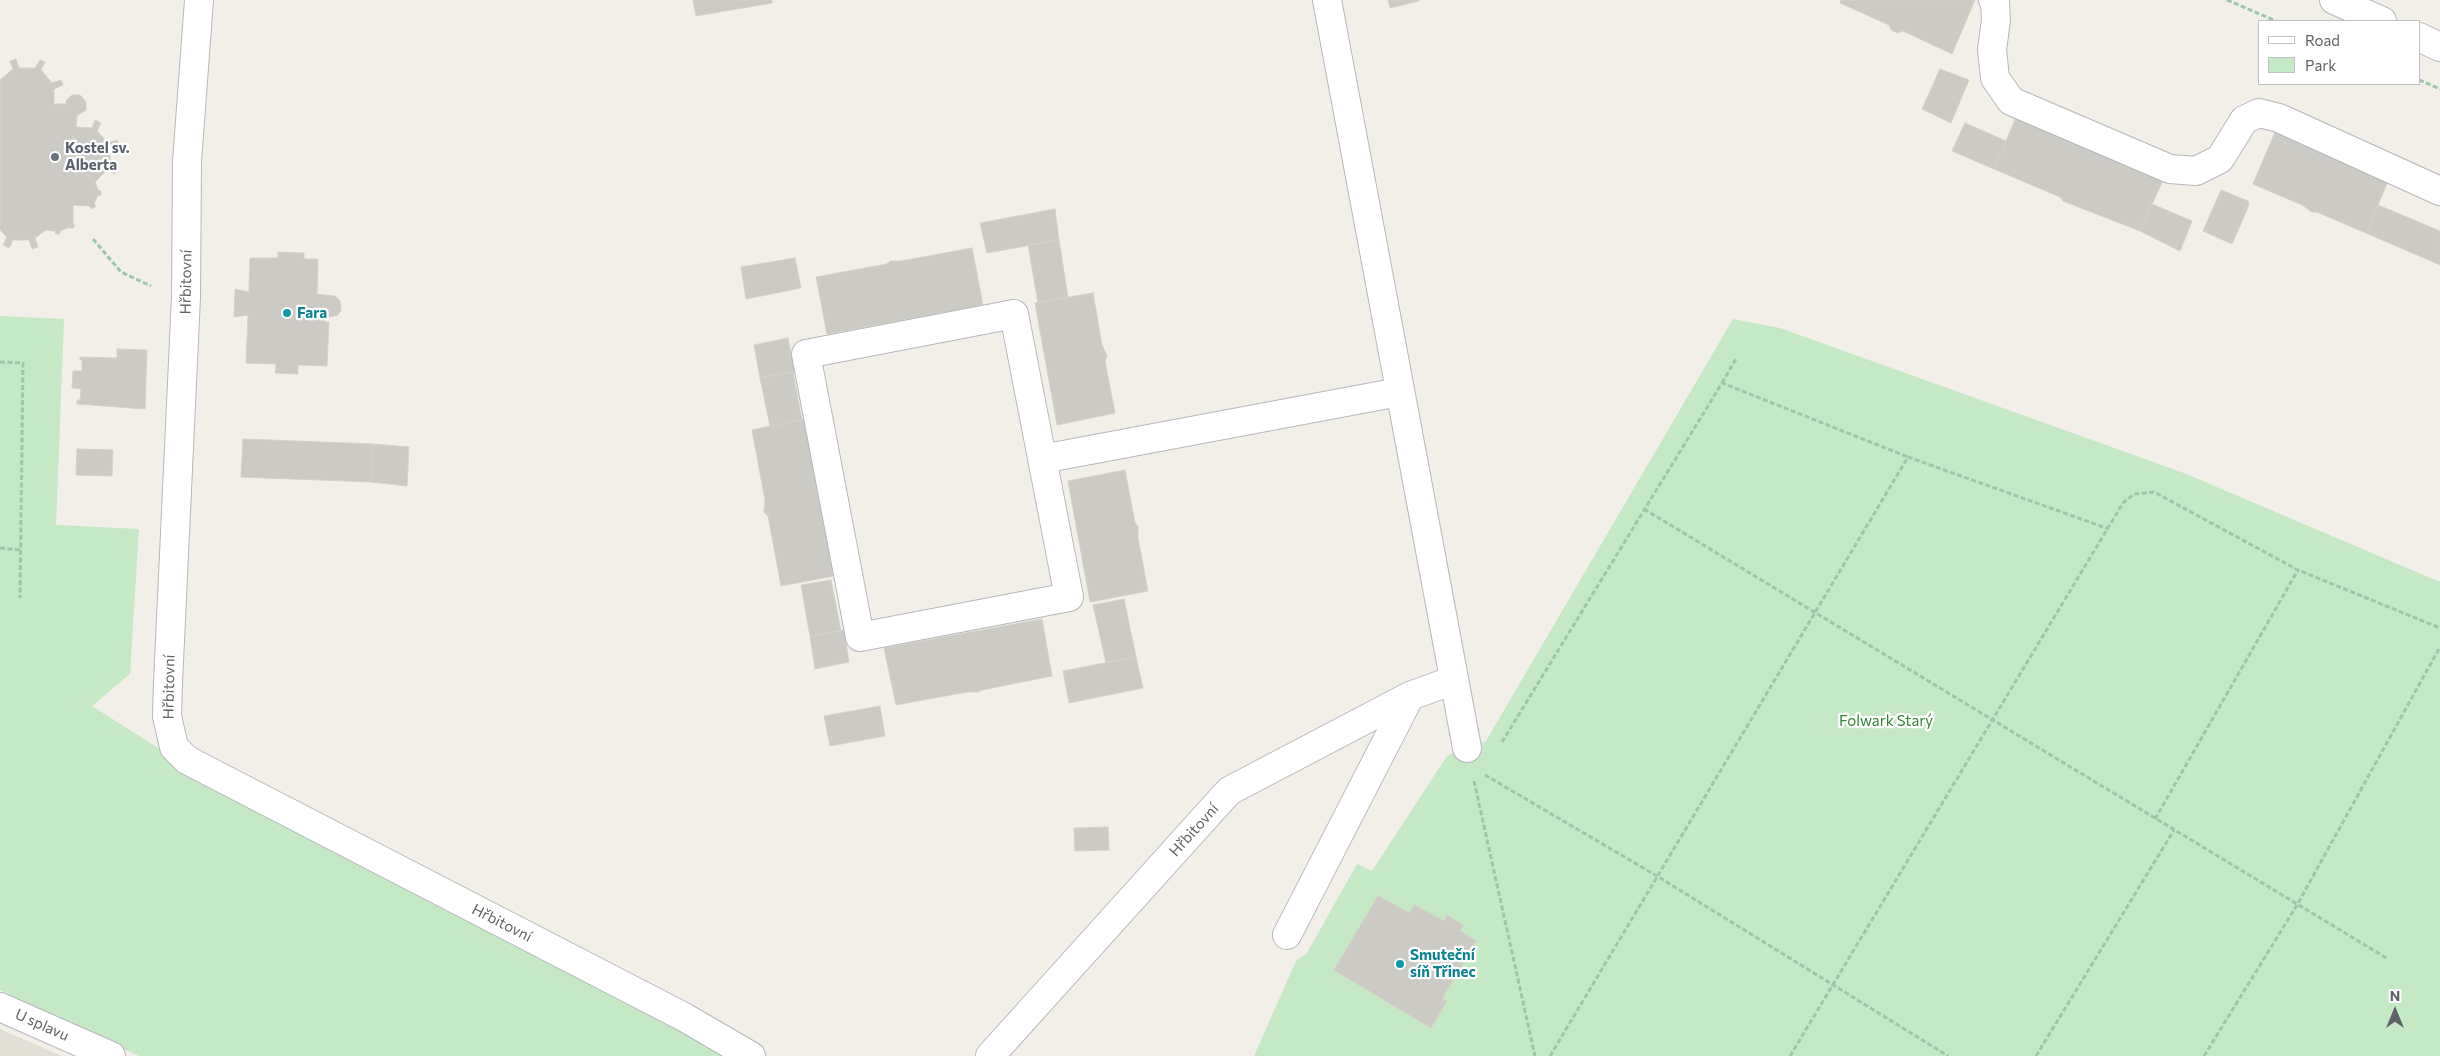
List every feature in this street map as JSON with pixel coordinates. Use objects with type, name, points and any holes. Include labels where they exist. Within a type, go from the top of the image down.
[{"type":"street","name":"Hřbitovní","points":[[199,0],[187,162],[186,297],[182,413],[167,708],[169,732],[174,747],[187,760],[684,1017],[751,1056]]},
{"type":"street","points":[[1327,0],[1399,392],[1469,757]]},
{"type":"street","points":[[1993,0],[1995,2],[1996,20],[1992,50],[1995,78],[2011,101],[2170,169],[2196,171],[2220,159],[2244,120],[2259,113],[2279,118],[2440,191]]},
{"type":"street","points":[[2334,0],[2380,20]]},
{"type":"street","points":[[2420,37],[2440,46]]},
{"type":"street","points":[[1014,314],[1042,459],[1069,597],[860,637],[806,354],[1014,314]]},
{"type":"street","points":[[1042,459],[1399,392]]},
{"type":"street","name":"Hřbitovní","points":[[990,1056],[1229,791],[1410,696],[1454,680]]},
{"type":"street","points":[[1287,935],[1410,696]]},
{"type":"street","name":"U splavu","points":[[0,1007],[111,1056]]},
{"type":"path","points":[[2227,0],[2274,20]]},
{"type":"path","points":[[2420,80],[2440,89]]},
{"type":"path","points":[[93,239],[121,272],[173,296],[186,297]]},
{"type":"path","points":[[1499,747],[1737,357]]},
{"type":"path","points":[[0,362],[23,363],[20,598]]},
{"type":"path","points":[[1722,383],[1908,457],[2109,529]]},
{"type":"path","points":[[1550,1056],[1816,614],[1908,457]]},
{"type":"path","points":[[1790,1056],[2123,504],[2134,494],[2154,492],[2298,570],[2440,628]]},
{"type":"path","points":[[1644,509],[2388,959]]},
{"type":"path","points":[[0,548],[21,550]]},
{"type":"path","points":[[2155,819],[2298,570]]},
{"type":"path","points":[[2204,1056],[2297,904],[2440,647]]},
{"type":"path","points":[[1469,757],[1948,1056]]},
{"type":"path","points":[[1469,757],[1535,1056]]},
{"type":"path","points":[[2036,1056],[2174,830]]},
{"type":"shaded area","points":[[0,1029],[62,1056],[0,1056]]},
{"type":"green space","points":[[0,316],[64,319],[56,525],[139,529],[130,674],[92,706],[155,746],[730,1056],[139,1056],[0,990]]},
{"type":"green space","name":"Folwark Starý","points":[[1733,319],[1780,328],[2184,473],[2440,582],[2440,1056],[1254,1056],[1296,961],[1307,953],[1357,864],[1372,871],[1447,756],[1486,741]]},
{"type":"building","points":[[693,0],[772,0],[772,3],[696,16]]},
{"type":"building","points":[[1388,0],[1419,0],[1419,1],[1390,8]]},
{"type":"building","points":[[1841,0],[1975,0],[1952,54],[1903,31],[1898,33],[1891,30],[1889,25],[1840,3]]},
{"type":"building","name":"Kostel sv. Alberta","points":[[16,59],[19,68],[35,68],[40,60],[45,62],[41,70],[52,83],[61,80],[63,85],[54,89],[54,104],[66,104],[66,101],[72,95],[80,95],[86,102],[86,110],[77,116],[76,127],[92,128],[95,120],[101,123],[97,131],[108,143],[117,140],[119,145],[110,149],[110,165],[118,169],[115,174],[107,170],[95,182],[98,190],[101,191],[101,196],[98,195],[94,204],[96,206],[92,209],[89,206],[73,205],[73,223],[75,226],[72,229],[70,227],[60,231],[60,234],[56,234],[55,231],[46,230],[35,238],[38,247],[32,249],[29,240],[13,240],[9,248],[3,245],[7,237],[0,230],[0,80],[13,69],[10,61]]},
{"type":"building","points":[[1940,69],[1969,80],[1951,123],[1922,109]]},
{"type":"building","points":[[2017,115],[2164,178],[2140,231],[2063,201],[2060,197],[1994,169]]},
{"type":"building","points":[[1965,123],[2006,141],[1994,169],[1952,151]]},
{"type":"building","points":[[2276,130],[2389,179],[2366,233],[2317,212],[2312,212],[2302,205],[2253,184]]},
{"type":"building","points":[[2221,190],[2248,201],[2249,205],[2232,244],[2203,231]]},
{"type":"building","points":[[2152,204],[2192,221],[2180,251],[2140,231]]},
{"type":"building","points":[[2378,205],[2440,231],[2440,265],[2366,233]]},
{"type":"building","points":[[1055,209],[1059,240],[987,253],[980,223]]},
{"type":"building","points":[[1059,240],[1068,297],[1038,303],[1028,245]]},
{"type":"building","points":[[972,248],[983,305],[827,334],[816,277],[887,264],[890,261],[901,261]]},
{"type":"building","name":"Fara","points":[[278,252],[304,253],[304,259],[318,259],[317,294],[335,296],[340,301],[341,310],[338,315],[325,318],[325,322],[329,322],[327,366],[298,365],[298,374],[275,373],[276,364],[246,363],[248,315],[234,317],[235,289],[249,292],[250,258],[278,258]]},
{"type":"building","points":[[795,258],[801,288],[746,299],[741,267]]},
{"type":"building","points":[[1093,293],[1102,345],[1107,356],[1105,361],[1115,413],[1057,425],[1035,303]]},
{"type":"building","points":[[788,338],[795,372],[760,378],[754,345]]},
{"type":"building","points":[[117,349],[147,350],[145,409],[77,404],[77,400],[80,400],[81,389],[72,388],[73,371],[82,371],[82,360],[80,360],[80,357],[117,358]]},
{"type":"building","points":[[793,372],[802,420],[770,426],[760,378]]},
{"type":"building","points":[[809,418],[839,575],[781,586],[768,516],[764,512],[765,500],[752,430]]},
{"type":"building","points":[[243,439],[373,444],[371,482],[241,477]]},
{"type":"building","points":[[373,444],[409,447],[407,486],[371,482]]},
{"type":"building","points":[[77,449],[113,450],[112,476],[76,475]]},
{"type":"building","points":[[1125,470],[1135,523],[1138,526],[1138,538],[1148,591],[1090,602],[1068,481]]},
{"type":"building","points":[[831,580],[841,631],[810,636],[801,585]]},
{"type":"building","points":[[1124,599],[1136,657],[1106,663],[1093,605]]},
{"type":"building","points":[[1042,619],[1052,676],[978,692],[967,692],[896,705],[884,648]]},
{"type":"building","points":[[844,630],[849,662],[815,669],[810,636]]},
{"type":"building","points":[[1136,657],[1143,688],[1069,703],[1063,671]]},
{"type":"building","points":[[880,706],[885,736],[830,746],[824,716]]},
{"type":"building","points":[[1108,827],[1109,850],[1075,851],[1074,828]]},
{"type":"building","name":"Smuteční síň Třinec","points":[[1378,896],[1410,913],[1414,905],[1444,921],[1447,915],[1463,925],[1460,931],[1476,941],[1442,999],[1447,1001],[1431,1028],[1334,970]]},
{"type":"place","name":"Kostel sv. Alberta","points":[[55,157]]},
{"type":"place","name":"Fara","points":[[287,313]]},
{"type":"place","name":"Smuteční síň Třinec","points":[[1400,964]]}]
